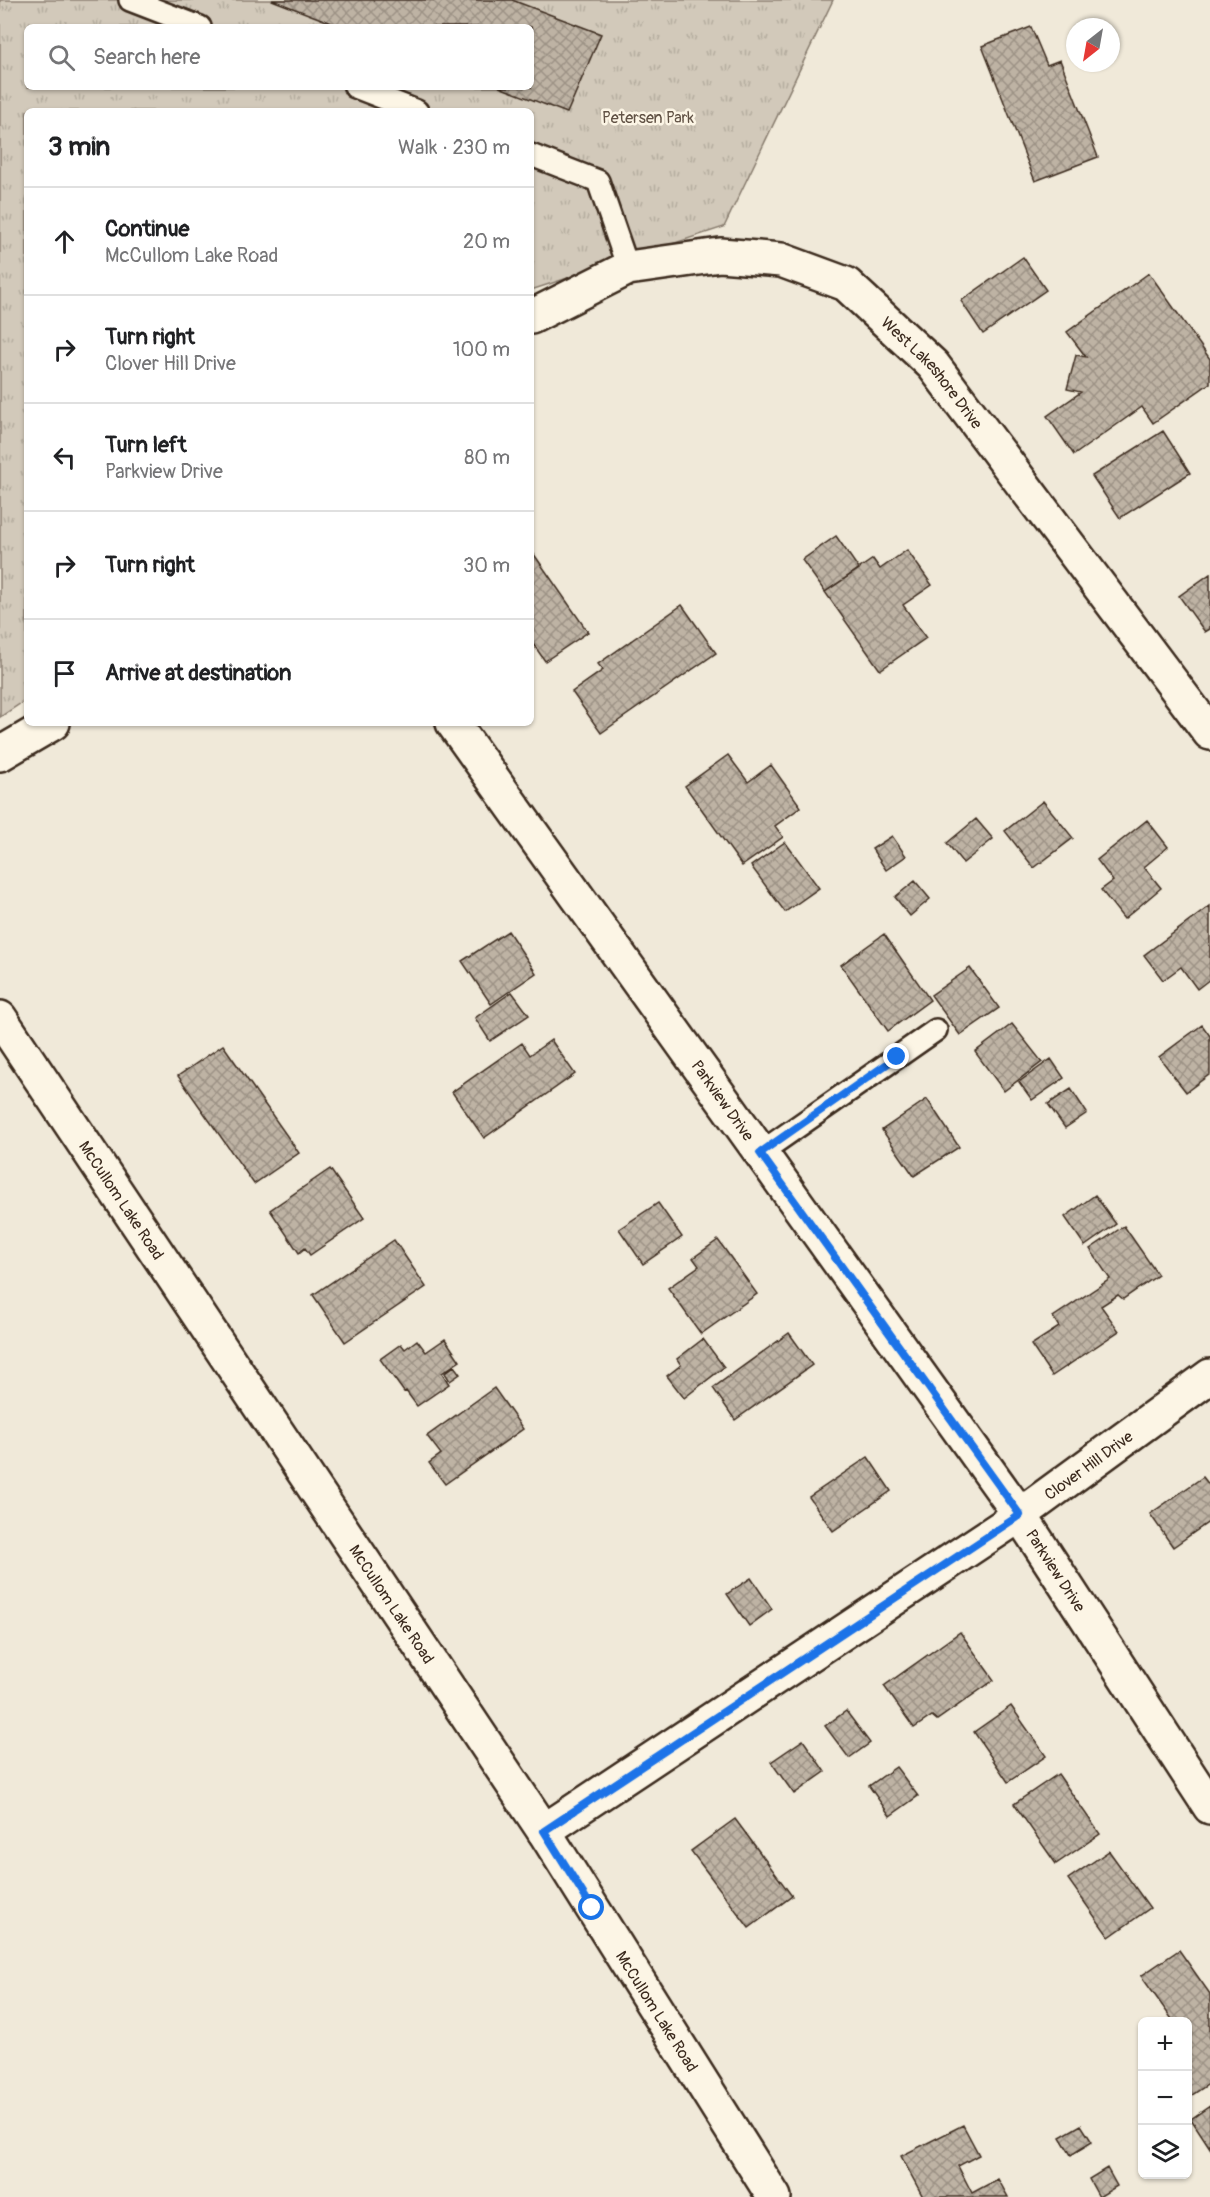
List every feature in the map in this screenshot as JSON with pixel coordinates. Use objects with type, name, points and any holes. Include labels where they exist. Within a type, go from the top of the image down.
[{"type":"street","name":"West Lakeshore Drive","points":[[534,315],[628,268],[720,255],[780,260],[846,284],[933,365],[1210,733]]},
{"type":"street","points":[[0,754],[48,726]]},
{"type":"street","name":"Parkview Drive","points":[[455,726],[1020,1515],[1210,1807]]},
{"type":"street","name":"McCullom Lake Road","points":[[0,1018],[544,1831],[774,2197]]},
{"type":"street","name":"Clover Hill Drive","points":[[544,1831],[1020,1515],[1210,1377]]},
{"type":"lane","points":[[130,0],[192,24]]},
{"type":"lane","points":[[363,90],[409,108]]},
{"type":"lane","points":[[534,156],[598,181],[628,268]]},
{"type":"lane","points":[[760,1153],[936,1030]]},
{"type":"green space","name":"Petersen Park","points":[[0,0],[833,0],[724,227],[534,289],[534,108],[24,108],[24,701],[0,717]]},
{"type":"building","points":[[272,0],[512,0],[601,34],[567,113],[507,90],[534,90],[534,24],[334,24]]},
{"type":"building","points":[[1031,27],[1047,65],[1060,60],[1098,157],[1035,181],[982,46]]},
{"type":"building","points":[[1023,257],[1046,290],[983,334],[961,301]]},
{"type":"building","points":[[1149,273],[1210,359],[1210,383],[1153,423],[1142,407],[1074,455],[1047,416],[1081,392],[1067,389],[1076,355],[1086,357],[1067,332]]},
{"type":"building","points":[[1163,431],[1190,473],[1120,518],[1092,476]]},
{"type":"building","points":[[836,536],[859,569],[825,592],[802,560]]},
{"type":"building","points":[[907,550],[932,585],[903,605],[926,638],[880,670],[825,592],[873,559],[880,569]]},
{"type":"building","points":[[534,554],[588,632],[545,661],[534,645]]},
{"type":"building","points":[[1210,574],[1210,629],[1205,632],[1179,596]]},
{"type":"building","points":[[682,605],[716,653],[601,733],[572,692],[603,670],[598,664]]},
{"type":"building","points":[[728,755],[748,782],[771,765],[801,807],[775,826],[783,837],[742,866],[685,786]]},
{"type":"building","points":[[1043,801],[1073,838],[1034,868],[1005,831]]},
{"type":"building","points":[[976,819],[993,839],[963,863],[947,843]]},
{"type":"building","points":[[1147,820],[1168,847],[1144,867],[1161,888],[1124,919],[1101,890],[1113,881],[1097,860]]},
{"type":"building","points":[[892,836],[906,856],[886,870],[872,849]]},
{"type":"building","points":[[785,842],[819,888],[785,912],[751,866]]},
{"type":"building","points":[[915,881],[930,899],[910,916],[895,897]]},
{"type":"building","points":[[1210,906],[1210,979],[1197,989],[1181,967],[1163,980],[1144,955]]},
{"type":"building","points":[[508,931],[536,973],[491,1004],[462,961]]},
{"type":"building","points":[[884,934],[930,1000],[888,1031],[841,965]]},
{"type":"building","points":[[970,968],[999,1008],[960,1035],[931,995]]},
{"type":"building","points":[[512,992],[529,1015],[490,1041],[475,1018]]},
{"type":"building","points":[[1012,1024],[1042,1062],[1004,1091],[975,1052]]},
{"type":"building","points":[[1202,1025],[1210,1036],[1210,1074],[1186,1092],[1159,1057]]},
{"type":"building","points":[[551,1040],[575,1074],[484,1138],[452,1092],[522,1043],[530,1055]]},
{"type":"building","points":[[223,1045],[299,1153],[254,1184],[178,1076]]},
{"type":"building","points":[[1051,1059],[1064,1078],[1032,1100],[1019,1082]]},
{"type":"building","points":[[1071,1089],[1087,1113],[1065,1128],[1048,1104]]},
{"type":"building","points":[[927,1099],[959,1147],[914,1176],[882,1130]]},
{"type":"building","points":[[330,1169],[364,1218],[310,1255],[305,1248],[299,1253],[270,1210]]},
{"type":"building","points":[[1095,1195],[1116,1224],[1085,1246],[1065,1217]]},
{"type":"building","points":[[658,1203],[682,1237],[643,1264],[619,1229]]},
{"type":"building","points":[[1124,1226],[1158,1275],[1123,1299],[1118,1295],[1101,1306],[1119,1331],[1052,1376],[1031,1345],[1059,1327],[1053,1317],[1110,1279],[1090,1249]]},
{"type":"building","points":[[394,1240],[426,1287],[345,1342],[313,1295]]},
{"type":"building","points":[[718,1240],[757,1294],[701,1334],[668,1288],[699,1266],[693,1258]]},
{"type":"building","points":[[789,1333],[812,1365],[735,1420],[713,1388]]},
{"type":"building","points":[[445,1339],[460,1361],[442,1373],[449,1384],[417,1406],[380,1359],[401,1344],[405,1349],[417,1340],[426,1352]]},
{"type":"building","points":[[703,1339],[724,1367],[684,1398],[667,1376],[681,1365],[677,1359]]},
{"type":"building","points":[[454,1366],[460,1374],[450,1381],[445,1373]]},
{"type":"building","points":[[494,1388],[523,1429],[445,1484],[429,1463],[441,1454],[427,1436]]},
{"type":"building","points":[[868,1457],[891,1491],[833,1531],[809,1497]]},
{"type":"building","points":[[1203,1477],[1210,1486],[1210,1521],[1173,1547],[1150,1514]]},
{"type":"building","points":[[751,1578],[772,1609],[749,1626],[727,1594]]},
{"type":"building","points":[[960,1632],[994,1680],[937,1720],[932,1716],[914,1728],[884,1686]]},
{"type":"building","points":[[1011,1706],[1046,1756],[1008,1782],[974,1732]]},
{"type":"building","points":[[846,1711],[870,1743],[849,1758],[825,1726]]},
{"type":"building","points":[[803,1740],[825,1772],[794,1794],[771,1762]]},
{"type":"building","points":[[896,1767],[918,1796],[890,1816],[869,1786]]},
{"type":"building","points":[[1058,1774],[1100,1834],[1056,1864],[1014,1804]]},
{"type":"building","points":[[735,1819],[792,1896],[749,1928],[691,1851]]},
{"type":"building","points":[[1109,1851],[1150,1908],[1109,1937],[1068,1879]]},
{"type":"building","points":[[1179,1950],[1210,1994],[1210,2083],[1192,2095],[1192,2017],[1170,2017],[1141,1976]]},
{"type":"building","points":[[1210,2106],[1210,2148],[1192,2121]]},
{"type":"building","points":[[963,2125],[979,2155],[958,2166],[972,2193],[998,2179],[1008,2197],[923,2197],[901,2156]]},
{"type":"building","points":[[1081,2125],[1092,2142],[1071,2155],[1060,2137]]},
{"type":"building","points":[[1107,2168],[1117,2186],[1099,2197],[1089,2179]]},
{"type":"route","points":[[592,1908],[544,1831],[1020,1515],[760,1153],[897,1057]]}]
